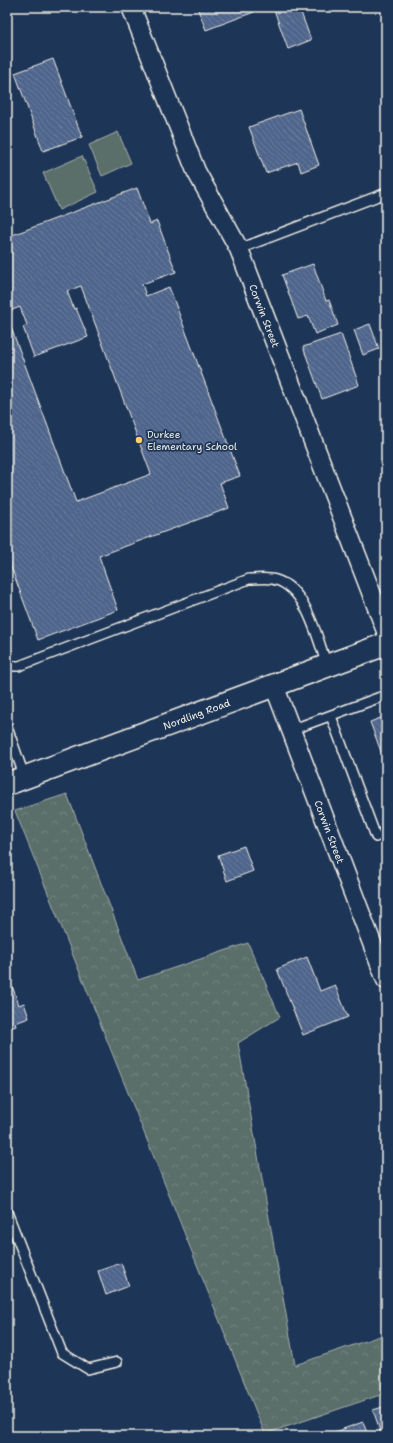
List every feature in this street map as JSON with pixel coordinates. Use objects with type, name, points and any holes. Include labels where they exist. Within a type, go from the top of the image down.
[{"type":"street","name":"Corwin Street","points":[[131,7],[196,171],[239,249],[386,631]]},
{"type":"street","name":"Nordling Road","points":[[16,781],[386,644]]},
{"type":"street","name":"Corwin Street","points":[[274,685],[386,980]]},
{"type":"lane","points":[[239,249],[386,193]]},
{"type":"lane","points":[[7,666],[19,666],[249,579],[264,578],[277,580],[292,588],[303,603],[327,665]]},
{"type":"lane","points":[[291,730],[386,695]]},
{"type":"lane","points":[[331,716],[376,837]]},
{"type":"lane","points":[[7,727],[16,781]]},
{"type":"lane","points":[[7,1212],[62,1353],[88,1369],[117,1362]]},
{"type":"green space","points":[[118,132],[131,163],[102,176],[89,145]]},
{"type":"green space","points":[[82,156],[98,192],[59,210],[43,173]]},
{"type":"green space","points":[[67,794],[138,980],[248,943],[280,1017],[238,1043],[295,1365],[386,1334],[386,1393],[265,1434],[15,811]]},
{"type":"building","points":[[197,7],[252,7],[254,12],[206,30]]},
{"type":"building","points":[[273,7],[299,7],[311,40],[288,49]]},
{"type":"building","points":[[53,59],[82,137],[43,151],[15,73]]},
{"type":"building","points":[[299,109],[319,165],[301,172],[298,162],[266,173],[249,127]]},
{"type":"building","points":[[137,188],[150,224],[157,221],[176,272],[142,284],[146,296],[169,287],[240,476],[220,483],[229,508],[99,556],[118,610],[38,640],[7,556],[7,323],[9,322],[76,502],[151,474],[81,286],[67,291],[88,337],[34,357],[23,327],[27,325],[20,307],[7,312],[7,237]]},
{"type":"building","points":[[313,264],[326,301],[329,300],[338,325],[315,334],[308,316],[298,319],[282,275]]},
{"type":"building","points":[[370,324],[379,349],[363,355],[354,330]]},
{"type":"building","points":[[341,334],[359,385],[322,399],[303,347]]},
{"type":"building","points":[[386,716],[386,765],[370,722]]},
{"type":"building","points":[[244,846],[253,871],[227,881],[218,855]]},
{"type":"building","points":[[307,957],[320,991],[335,985],[348,1017],[303,1035],[277,969]]},
{"type":"building","points":[[7,972],[19,1005],[24,1003],[29,1018],[15,1023],[16,1026],[7,1029]]},
{"type":"building","points":[[121,1263],[129,1286],[106,1295],[98,1271]]},
{"type":"building","points":[[386,1406],[386,1436],[382,1436],[373,1410]]},
{"type":"building","points":[[363,1422],[368,1436],[323,1436]]},
{"type":"place","name":"Durkee Elementary School","points":[[139,440]]}]
